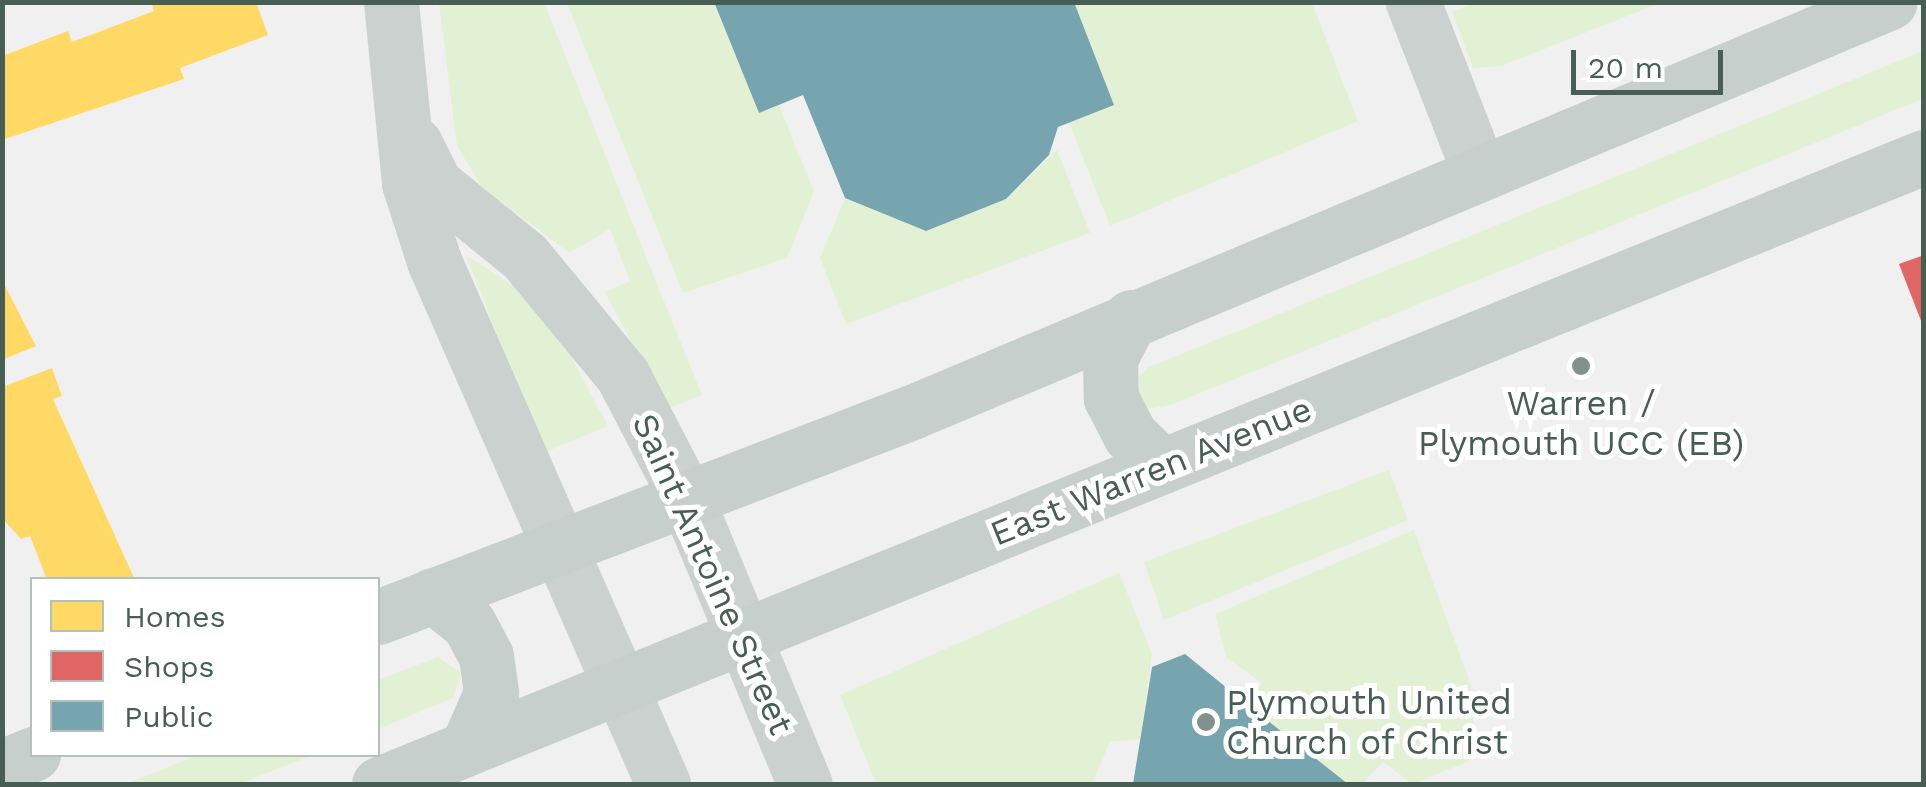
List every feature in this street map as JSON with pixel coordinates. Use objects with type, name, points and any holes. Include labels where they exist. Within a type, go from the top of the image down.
[{"type":"main road","points":[[380,616],[1130,317],[1890,2]]},
{"type":"main road","name":"East Warren Avenue","points":[[379,784],[1924,156]]},
{"type":"main road","points":[[1130,317],[1110,359],[1111,398],[1130,434],[1162,466]]},
{"type":"main road","points":[[433,595],[469,624],[486,656],[490,693],[467,748]]},
{"type":"main road","points":[[2,767],[30,755]]},
{"type":"street","name":"Saint Antoine Street","points":[[391,2],[410,183],[434,261],[553,548],[622,687],[663,784]]},
{"type":"street","points":[[1413,2],[1478,171]]},
{"type":"street","name":"Saint Antoine Street","points":[[398,89],[434,184],[557,290],[622,376],[685,494],[746,633],[805,784]]},
{"type":"green space","points":[[1074,2],[1312,3],[1358,121],[1110,226],[1069,123],[1114,104]]},
{"type":"green space","points":[[1475,2],[1660,3],[1502,66],[1473,68],[1452,12]]},
{"type":"green space","points":[[439,3],[544,3],[702,395],[666,409],[605,292],[630,281],[610,229],[569,253],[482,187],[457,146]]},
{"type":"green space","points":[[567,3],[714,3],[759,113],[779,105],[814,191],[787,258],[683,293]]},
{"type":"green space","points":[[1923,51],[1923,99],[1171,405],[1147,409],[1134,382],[1147,368]]},
{"type":"green space","points":[[1057,150],[1090,233],[846,324],[820,258],[845,198],[926,231],[1006,199]]},
{"type":"green space","points":[[466,255],[519,289],[566,347],[608,426],[543,453]]},
{"type":"green space","points":[[1389,470],[1408,520],[1164,620],[1144,562]]},
{"type":"green space","points":[[1414,530],[1476,699],[1469,761],[1413,784],[1383,762],[1362,784],[1348,784],[1248,705],[1262,683],[1226,657],[1215,614]]},
{"type":"green space","points":[[1119,573],[1152,654],[1140,739],[1110,742],[1092,784],[876,784],[840,695]]},
{"type":"green space","points":[[438,657],[461,673],[453,698],[380,728],[380,679]]},
{"type":"green space","points":[[193,757],[308,757],[239,784],[125,784]]},
{"type":"building: Homes","points":[[151,2],[256,2],[268,35],[180,68],[184,79],[2,140],[2,56],[68,31],[72,42],[154,11]]},
{"type":"building: Homes","points":[[2,280],[36,346],[2,360]]},
{"type":"building: Homes","points":[[52,368],[62,396],[53,399],[134,577],[46,577],[30,536],[21,539],[2,518],[2,387]]},
{"type":"building: Shops","points":[[1924,255],[1924,325],[1923,326],[1899,264]]},
{"type":"building: Public","points":[[714,2],[1074,2],[1114,105],[1058,127],[1049,155],[1006,199],[926,231],[845,198],[803,95],[759,113]]},
{"type":"building: Public","name":"Plymouth United Church of Christ","points":[[1185,654],[1348,784],[1133,784],[1152,667]]},
{"type":"place","name":"Warren / Plymouth UCC (EB)","points":[[1581,366]]},
{"type":"place","name":"Plymouth United Church of Christ","points":[[1206,722]]}]
